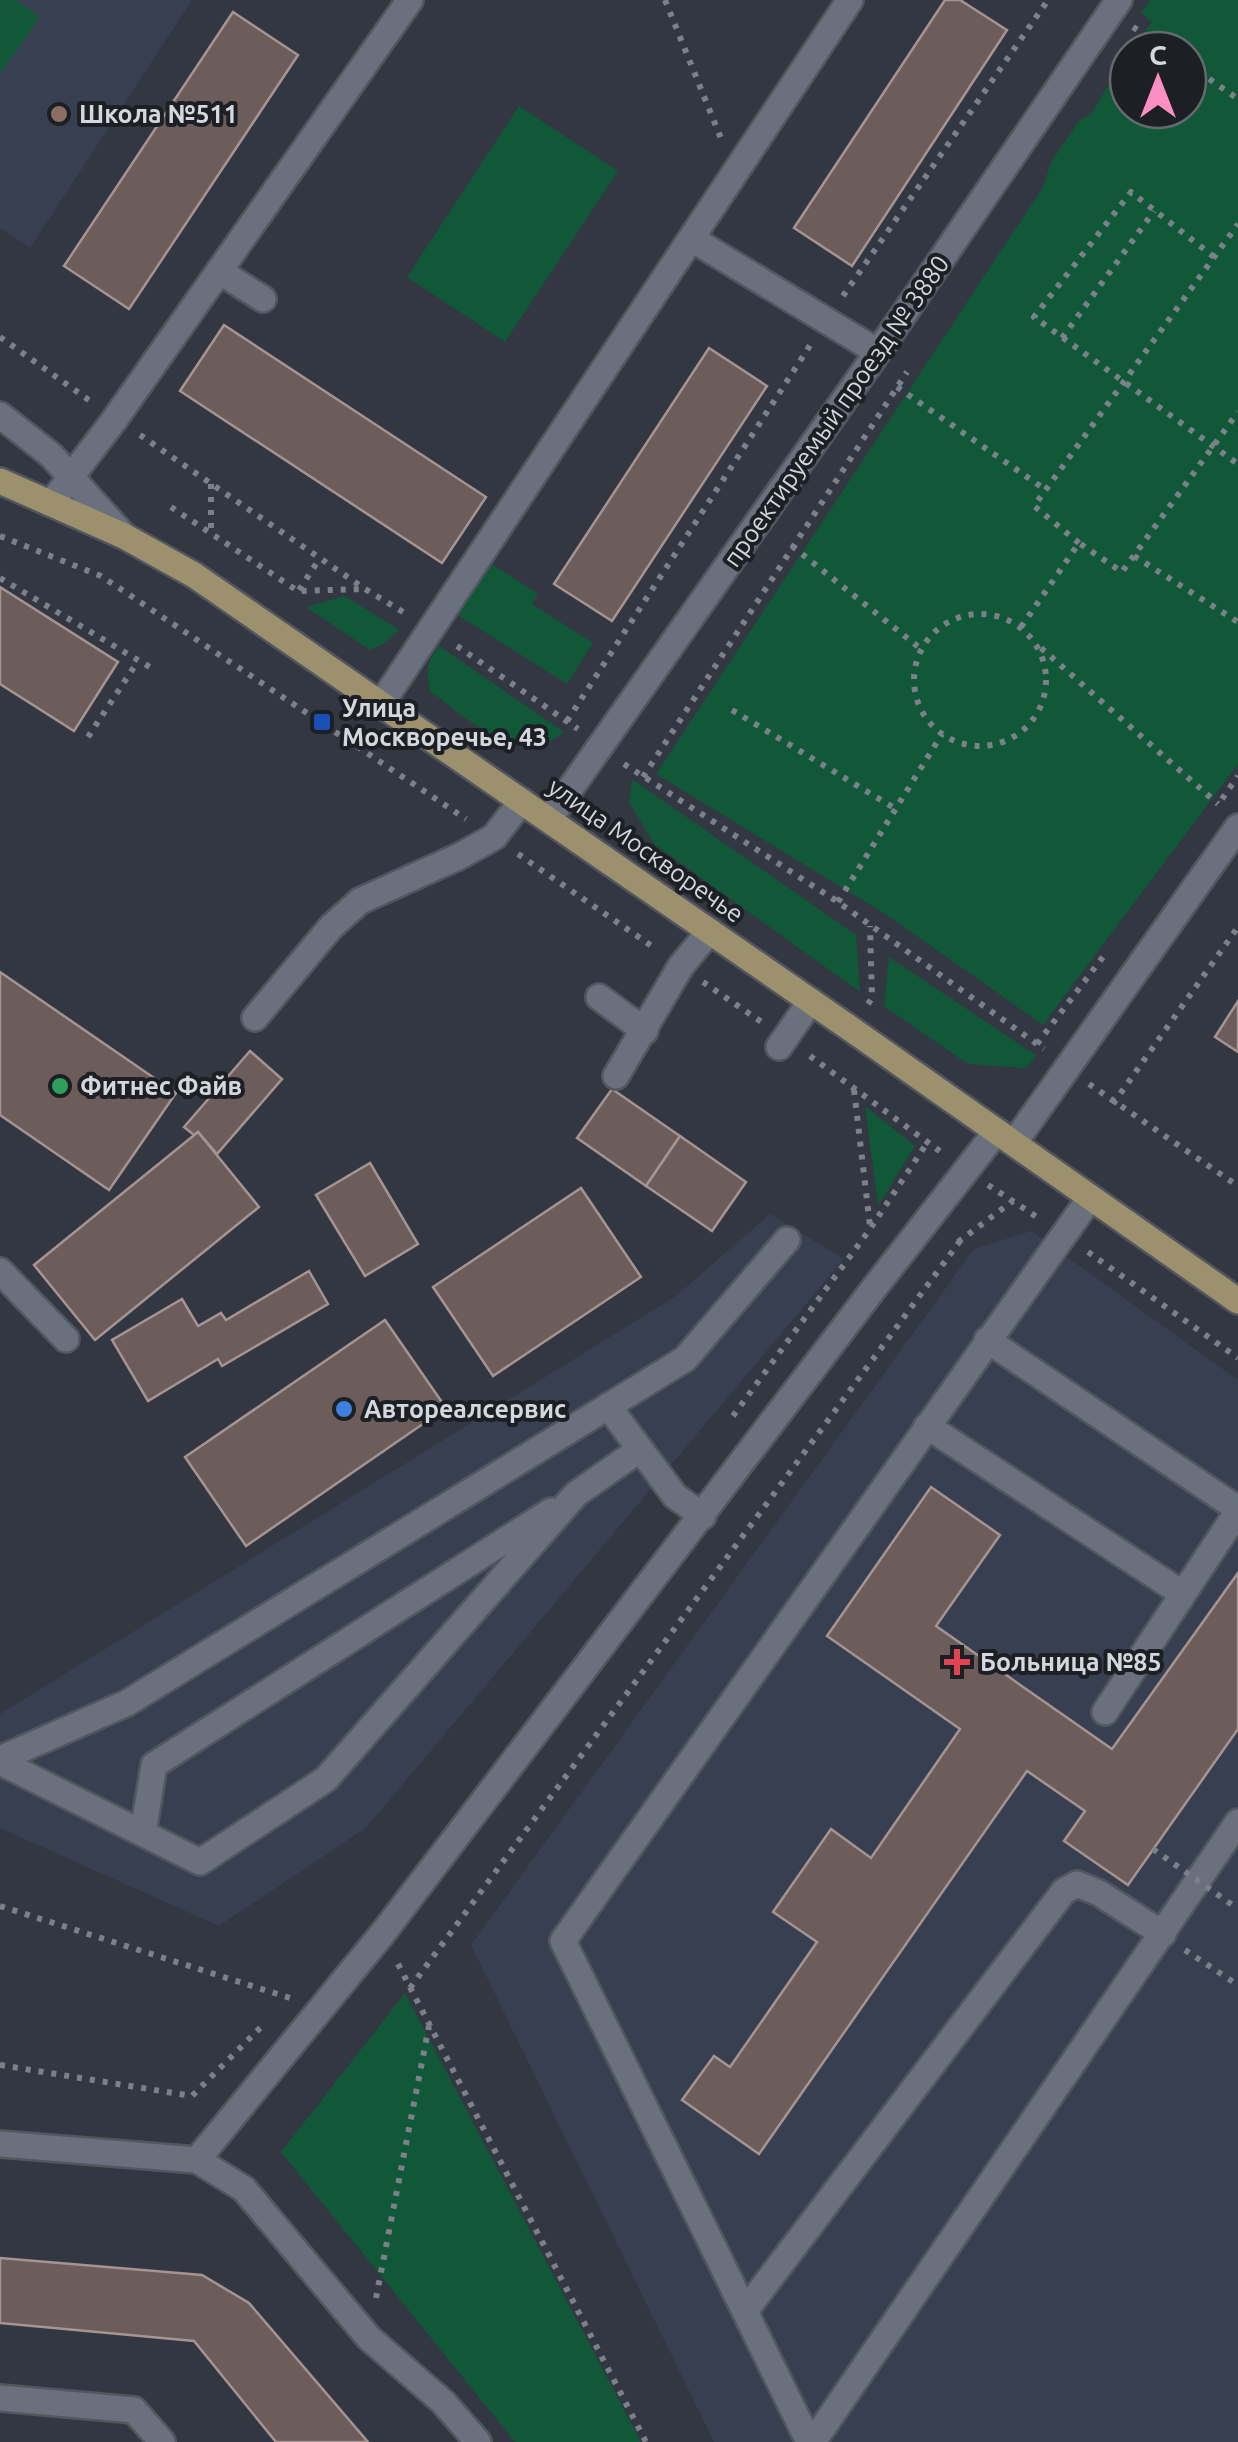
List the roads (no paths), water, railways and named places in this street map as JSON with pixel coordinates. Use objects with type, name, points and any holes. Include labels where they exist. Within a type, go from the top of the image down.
[{"type":"main road","name":"улица Москворечье","points":[[0,481],[124,536],[194,575],[1238,1300]]},
{"type":"street","points":[[52,502],[116,419],[410,0]]},
{"type":"street","points":[[381,704],[850,0]]},
{"type":"street","name":"проектируемый проезд № 3880","points":[[549,819],[878,352],[1124,12]]},
{"type":"street","points":[[692,239],[878,352]]},
{"type":"street","points":[[219,271],[263,299]]},
{"type":"street","points":[[0,415],[52,456],[124,536]]},
{"type":"street","points":[[256,1018],[331,927],[360,901],[494,838],[522,800]]},
{"type":"street","points":[[197,2160],[384,1933],[967,1171],[1006,1137],[1066,1066],[1238,826]]},
{"type":"street","points":[[616,1076],[681,966],[710,930]]},
{"type":"street","points":[[599,998],[645,1031]]},
{"type":"street","points":[[779,1048],[811,1000]]},
{"type":"street","points":[[1090,1198],[563,1941],[811,2442],[1238,1822]]},
{"type":"street","points":[[0,1761],[127,1702],[685,1359],[787,1240]]},
{"type":"street","points":[[0,1271],[66,1340]]},
{"type":"street","points":[[987,1340],[1238,1510],[1105,1712]]},
{"type":"street","points":[[608,1406],[675,1496],[703,1516]]},
{"type":"street","points":[[927,1426],[1184,1594]]},
{"type":"street","points":[[143,1833],[154,1765],[639,1450]]},
{"type":"street","points":[[0,1761],[200,1862],[326,1779],[576,1494]]},
{"type":"street","points":[[745,2311],[1064,1891],[1077,1884],[1098,1892],[1162,1934]]},
{"type":"street","points":[[0,2144],[197,2160],[244,2189],[368,2338],[443,2402],[478,2442]]},
{"type":"street","points":[[0,2398],[134,2410],[162,2442]]},
{"type":"place","name":"Школа №511","points":[[59,114]]},
{"type":"place","name":"Улица Москворечье, 43","points":[[322,722]]},
{"type":"place","name":"Фитнес Файв","points":[[60,1086]]},
{"type":"place","name":"Автореалсервис","points":[[344,1409]]},
{"type":"place","name":"Больница №85","points":[[957,1662]]}]
